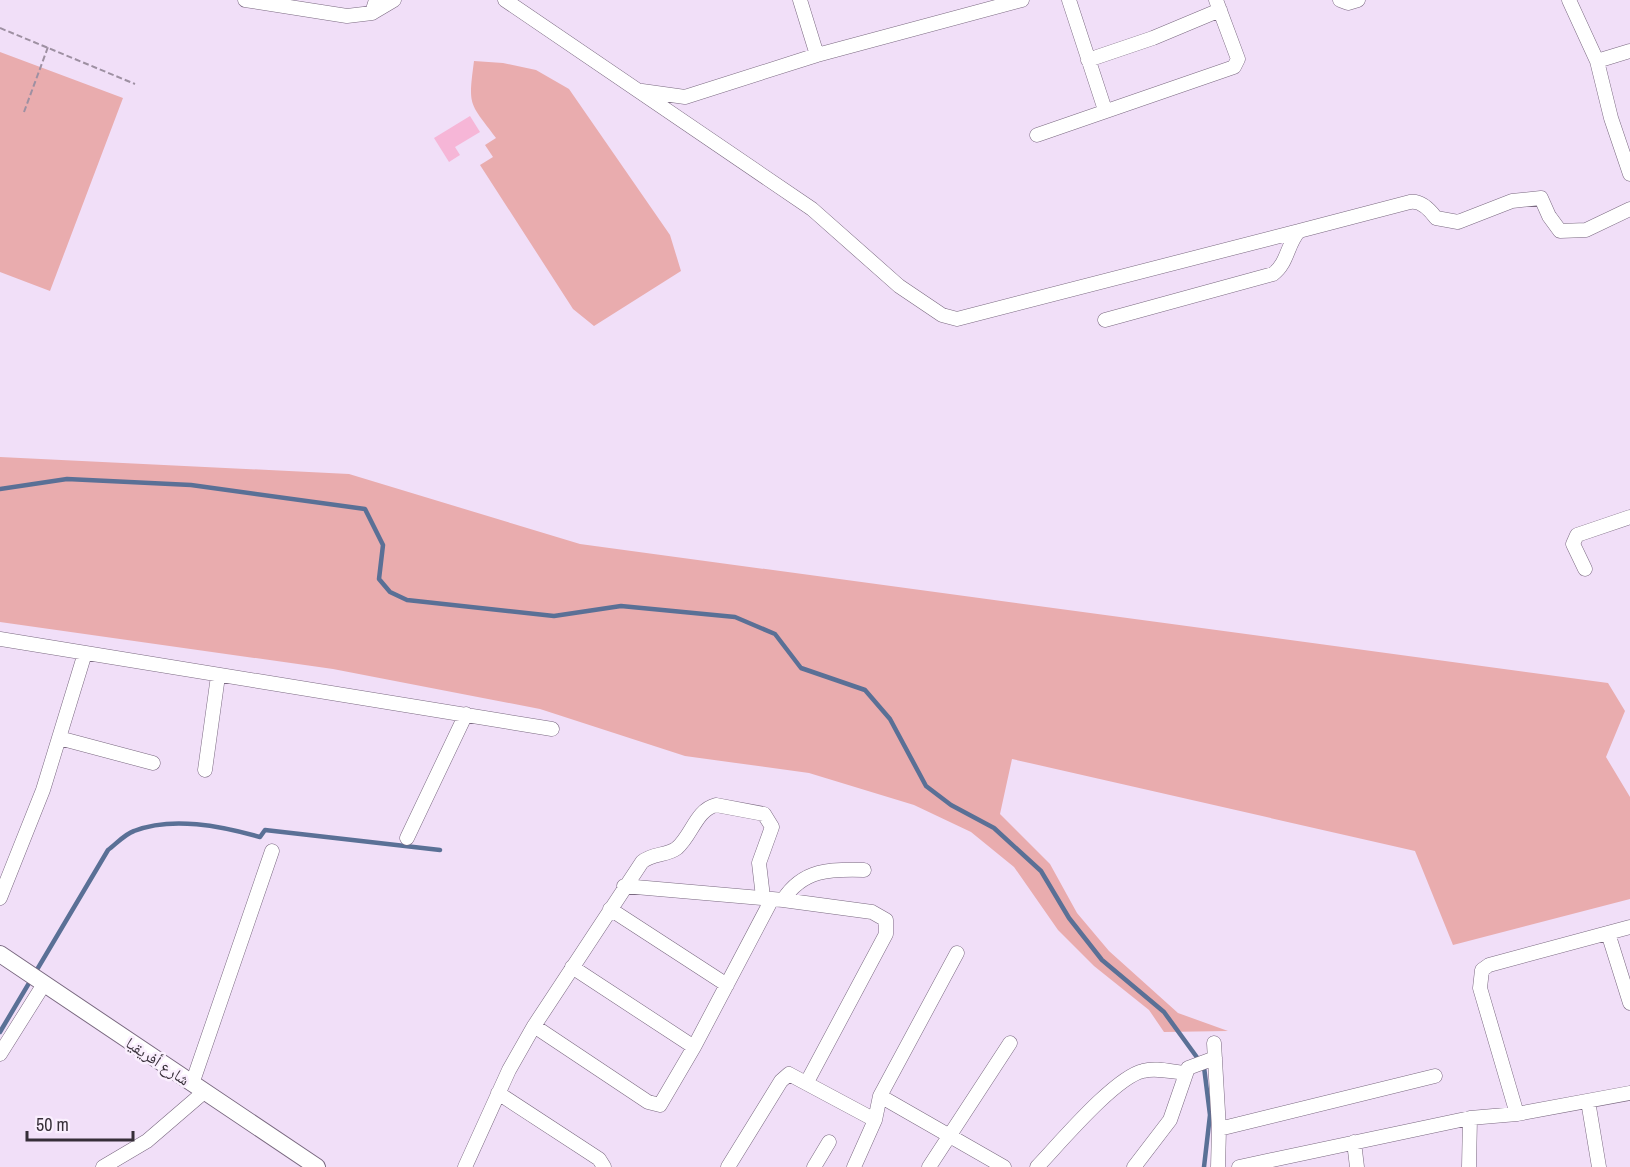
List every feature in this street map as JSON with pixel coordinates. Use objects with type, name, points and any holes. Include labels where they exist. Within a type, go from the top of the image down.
[{"type":"street","points":[[245,0],[347,16],[394,0]]},
{"type":"street","points":[[506,0],[812,209],[899,286],[942,315],[957,319],[1416,201],[1429,209],[1436,218],[1458,222],[1512,201],[1541,198],[1549,216],[1560,231],[1586,230],[1630,209]]},
{"type":"street","points":[[800,0],[817,55]]},
{"type":"street","points":[[637,90],[685,97],[817,55],[1022,0]]},
{"type":"street","points":[[1069,0],[1105,110]]},
{"type":"street","points":[[1340,0],[1348,3],[1358,0]]},
{"type":"street","points":[[1569,0],[1597,61],[1611,118],[1630,174]]},
{"type":"street","points":[[1037,135],[1234,68],[1238,59],[1218,5],[1153,38],[1088,60]]},
{"type":"street","points":[[1597,61],[1630,51]]},
{"type":"street","points":[[1105,320],[1273,274],[1282,268],[1293,238],[1299,231]]},
{"type":"street","points":[[1585,569],[1573,544],[1577,535],[1630,517]]},
{"type":"street","points":[[0,639],[552,729]]},
{"type":"street","points":[[0,898],[39,801],[85,653]]},
{"type":"street","points":[[205,770],[218,676]]},
{"type":"street","points":[[407,838],[466,714]]},
{"type":"street","points":[[60,738],[153,763]]},
{"type":"street","points":[[481,1167],[467,1162],[498,1094],[534,1026],[624,886],[648,857],[678,847],[703,812],[716,805],[764,814],[769,818],[772,827],[761,855],[760,872],[770,897]]},
{"type":"street","points":[[103,1167],[147,1141],[198,1088],[272,851]]},
{"type":"street","points":[[534,1026],[656,1105],[664,1100],[728,985],[770,897],[791,887],[806,876],[837,870],[864,870]]},
{"type":"street","points":[[624,886],[770,897],[872,912],[886,920],[886,934],[807,1082]]},
{"type":"street","points":[[610,909],[728,985]]},
{"type":"street","points":[[1517,1114],[1480,988],[1482,970],[1489,965],[1630,927]]},
{"type":"street","points":[[1608,933],[1630,1003]]},
{"type":"street","points":[[854,1167],[875,1120],[880,1096],[957,953]]},
{"type":"street","name":"شارع أفريقيا","points":[[0,954],[317,1167]]},
{"type":"street","points":[[572,967],[694,1047]]},
{"type":"street","points":[[0,1054],[44,984]]},
{"type":"street","points":[[929,1167],[1010,1043]]},
{"type":"street","points":[[1214,1043],[1210,1059],[1220,1129],[1218,1167]]},
{"type":"street","points":[[1037,1167],[1102,1100],[1131,1076],[1145,1070],[1186,1071],[1210,1059]]},
{"type":"street","points":[[1134,1167],[1170,1120],[1180,1096],[1186,1071]]},
{"type":"street","points":[[728,1167],[785,1076],[794,1074],[875,1120]]},
{"type":"street","points":[[1220,1129],[1435,1076]]},
{"type":"street","points":[[1239,1167],[1265,1164],[1354,1142],[1470,1118],[1517,1114],[1630,1093]]},
{"type":"street","points":[[498,1094],[599,1159],[604,1167]]},
{"type":"street","points":[[880,1096],[1004,1167]]},
{"type":"street","points":[[1588,1101],[1599,1167]]},
{"type":"street","points":[[1469,1167],[1470,1118]]},
{"type":"street","points":[[814,1167],[829,1142]]},
{"type":"street","points":[[1354,1142],[1357,1167]]},
{"type":"path","points":[[0,28],[135,84]]},
{"type":"path","points":[[24,112],[48,47]]},
{"type":"shaded area","points":[[0,52],[123,98],[50,291],[0,272]]},
{"type":"shaded area","points":[[474,61],[503,63],[536,70],[569,89],[670,235],[681,271],[594,326],[573,309],[480,165],[493,157],[485,145],[496,138],[480,117],[471,96]]},
{"type":"shaded area","points":[[0,457],[349,474],[580,544],[1608,683],[1625,711],[1606,757],[1630,797],[1630,899],[1453,945],[1415,851],[1012,759],[1000,814],[1050,864],[1077,913],[1109,951],[1178,1013],[1228,1031],[1164,1032],[1149,1010],[1094,966],[1058,930],[1014,867],[971,832],[914,805],[809,773],[685,756],[540,709],[333,669],[0,622]]},
{"type":"building","points":[[470,116],[480,132],[455,147],[460,155],[449,162],[434,138]]},
{"type":"waterway","points":[[0,489],[67,479],[191,485],[365,509],[383,545],[379,579],[390,592],[407,600],[554,616],[621,606],[735,617],[775,634],[801,668],[865,690],[890,719],[926,786],[951,805],[994,828],[1041,871],[1069,918],[1102,960],[1164,1012],[1204,1067],[1210,1115],[1204,1167]]},
{"type":"waterway","points":[[0,1032],[108,850],[134,831],[164,824],[197,824],[260,837],[265,830],[440,850]]}]
